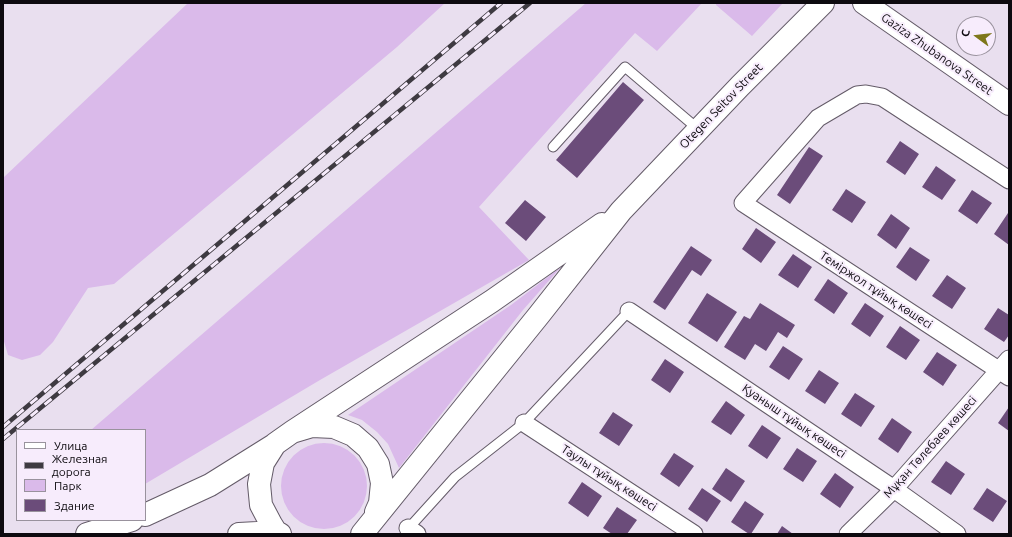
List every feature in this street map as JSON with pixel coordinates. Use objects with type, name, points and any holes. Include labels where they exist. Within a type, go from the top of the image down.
[{"type":"main road","name":"Otegen Seitov Street","points":[[621,211],[698,129],[823,3]]},
{"type":"main road","name":"Gaziza Zhubanova Street","points":[[864,3],[1009,104]]},
{"type":"main road","points":[[146,515],[210,484],[283,438],[492,301],[621,211]]},
{"type":"main road","points":[[367,527],[539,315],[621,211]]},
{"type":"main road","points":[[277,533],[261,505],[259,484],[263,463],[283,438],[312,426],[334,427],[353,435],[368,448],[378,464],[382,483],[380,503],[367,527]]},
{"type":"main road","points":[[87,534],[129,521]]},
{"type":"main road","points":[[239,534],[277,533]]},
{"type":"street","name":"Теміржол тұйық көшесі","points":[[1006,369],[743,203],[818,118],[857,95],[866,94],[882,97],[1009,180]]},
{"type":"street","name":"Қуаныш тұйық көшесі","points":[[629,311],[894,489],[957,534]]},
{"type":"street","name":"Мұқан Төлебаев көшесі","points":[[848,534],[894,489],[1006,369]]},
{"type":"street","name":"Таулы тұйық көшесі","points":[[524,423],[694,534]]},
{"type":"lane","points":[[553,147],[625,67],[698,129]]},
{"type":"lane","points":[[409,532],[455,478],[524,423],[629,311]]},
{"type":"green space","points":[[188,3],[445,3],[397,47],[114,284],[88,288],[53,342],[40,355],[22,360],[8,355],[3,338],[3,178]]},
{"type":"green space","points":[[586,3],[702,3],[657,51],[635,33],[479,207],[529,260],[320,380],[146,483],[146,429],[92,429]]},
{"type":"green space","points":[[716,3],[783,3],[752,36],[716,5]]},
{"type":"green space","points":[[561,267],[523,310],[399,468],[388,444],[377,432],[362,420],[348,415],[511,305]]},
{"type":"green space","points":[[316,443],[332,443],[341,446],[355,455],[364,469],[367,478],[367,494],[364,503],[355,517],[341,526],[332,529],[316,529],[300,522],[293,517],[288,510],[281,494],[281,478],[288,462],[293,455],[300,450]]},
{"type":"building","points":[[623,82],[644,100],[577,178],[556,160]]},
{"type":"building","points":[[900,141],[919,154],[905,175],[886,162]]},
{"type":"building","points":[[809,147],[823,156],[790,204],[777,195]]},
{"type":"building","points":[[936,166],[956,180],[942,200],[922,187]]},
{"type":"building","points":[[846,189],[866,202],[852,223],[832,210]]},
{"type":"building","points":[[972,190],[992,203],[977,224],[958,211]]},
{"type":"building","points":[[525,200],[546,217],[526,241],[505,223]]},
{"type":"building","points":[[1008,213],[1009,214],[1009,245],[994,234]]},
{"type":"building","points":[[891,214],[910,228],[896,249],[877,235]]},
{"type":"building","points":[[756,228],[776,242],[761,263],[742,249]]},
{"type":"building","points":[[691,246],[712,260],[701,276],[692,270],[665,310],[653,302]]},
{"type":"building","points":[[910,247],[930,260],[916,281],[896,267]]},
{"type":"building","points":[[793,254],[812,267],[798,288],[778,275]]},
{"type":"building","points":[[947,275],[966,288],[952,309],[932,296]]},
{"type":"building","points":[[828,279],[848,293],[834,314],[814,300]]},
{"type":"building","points":[[707,293],[737,312],[717,342],[688,323]]},
{"type":"building","points":[[760,303],[795,325],[787,338],[778,332],[766,351],[755,344],[745,360],[724,347],[744,316],[750,319]]},
{"type":"building","points":[[865,303],[884,316],[870,337],[851,324]]},
{"type":"building","points":[[998,308],[1009,315],[1009,335],[1004,342],[984,329]]},
{"type":"building","points":[[900,326],[920,340],[906,360],[886,347]]},
{"type":"building","points":[[783,346],[803,359],[789,380],[769,367]]},
{"type":"building","points":[[937,352],[957,365],[943,386],[923,372]]},
{"type":"building","points":[[665,359],[684,372],[670,393],[651,380]]},
{"type":"building","points":[[819,370],[839,383],[825,404],[805,391]]},
{"type":"building","points":[[855,393],[875,406],[861,427],[841,414]]},
{"type":"building","points":[[726,401],[745,415],[731,435],[711,422]]},
{"type":"building","points":[[1009,407],[1009,431],[998,423]]},
{"type":"building","points":[[613,412],[633,425],[619,446],[599,433]]},
{"type":"building","points":[[892,418],[912,432],[898,453],[878,439]]},
{"type":"building","points":[[762,425],[781,438],[767,459],[748,446]]},
{"type":"building","points":[[797,448],[817,461],[803,482],[783,469]]},
{"type":"building","points":[[674,453],[694,466],[679,487],[660,474]]},
{"type":"building","points":[[946,461],[965,474],[951,495],[931,482]]},
{"type":"building","points":[[726,468],[745,481],[731,502],[712,489]]},
{"type":"building","points":[[835,473],[854,487],[840,508],[820,494]]},
{"type":"building","points":[[582,482],[602,496],[588,517],[568,503]]},
{"type":"building","points":[[702,488],[721,501],[707,522],[688,509]]},
{"type":"building","points":[[987,488],[1007,501],[993,522],[973,509]]},
{"type":"building","points":[[745,501],[764,514],[751,534],[731,522]]},
{"type":"building","points":[[617,507],[637,520],[627,534],[612,534],[603,528]]},
{"type":"building","points":[[782,526],[793,534],[777,534]]},
{"type":"railway","points":[[3,427],[501,3]]},
{"type":"railway","points":[[3,439],[530,3]]}]
